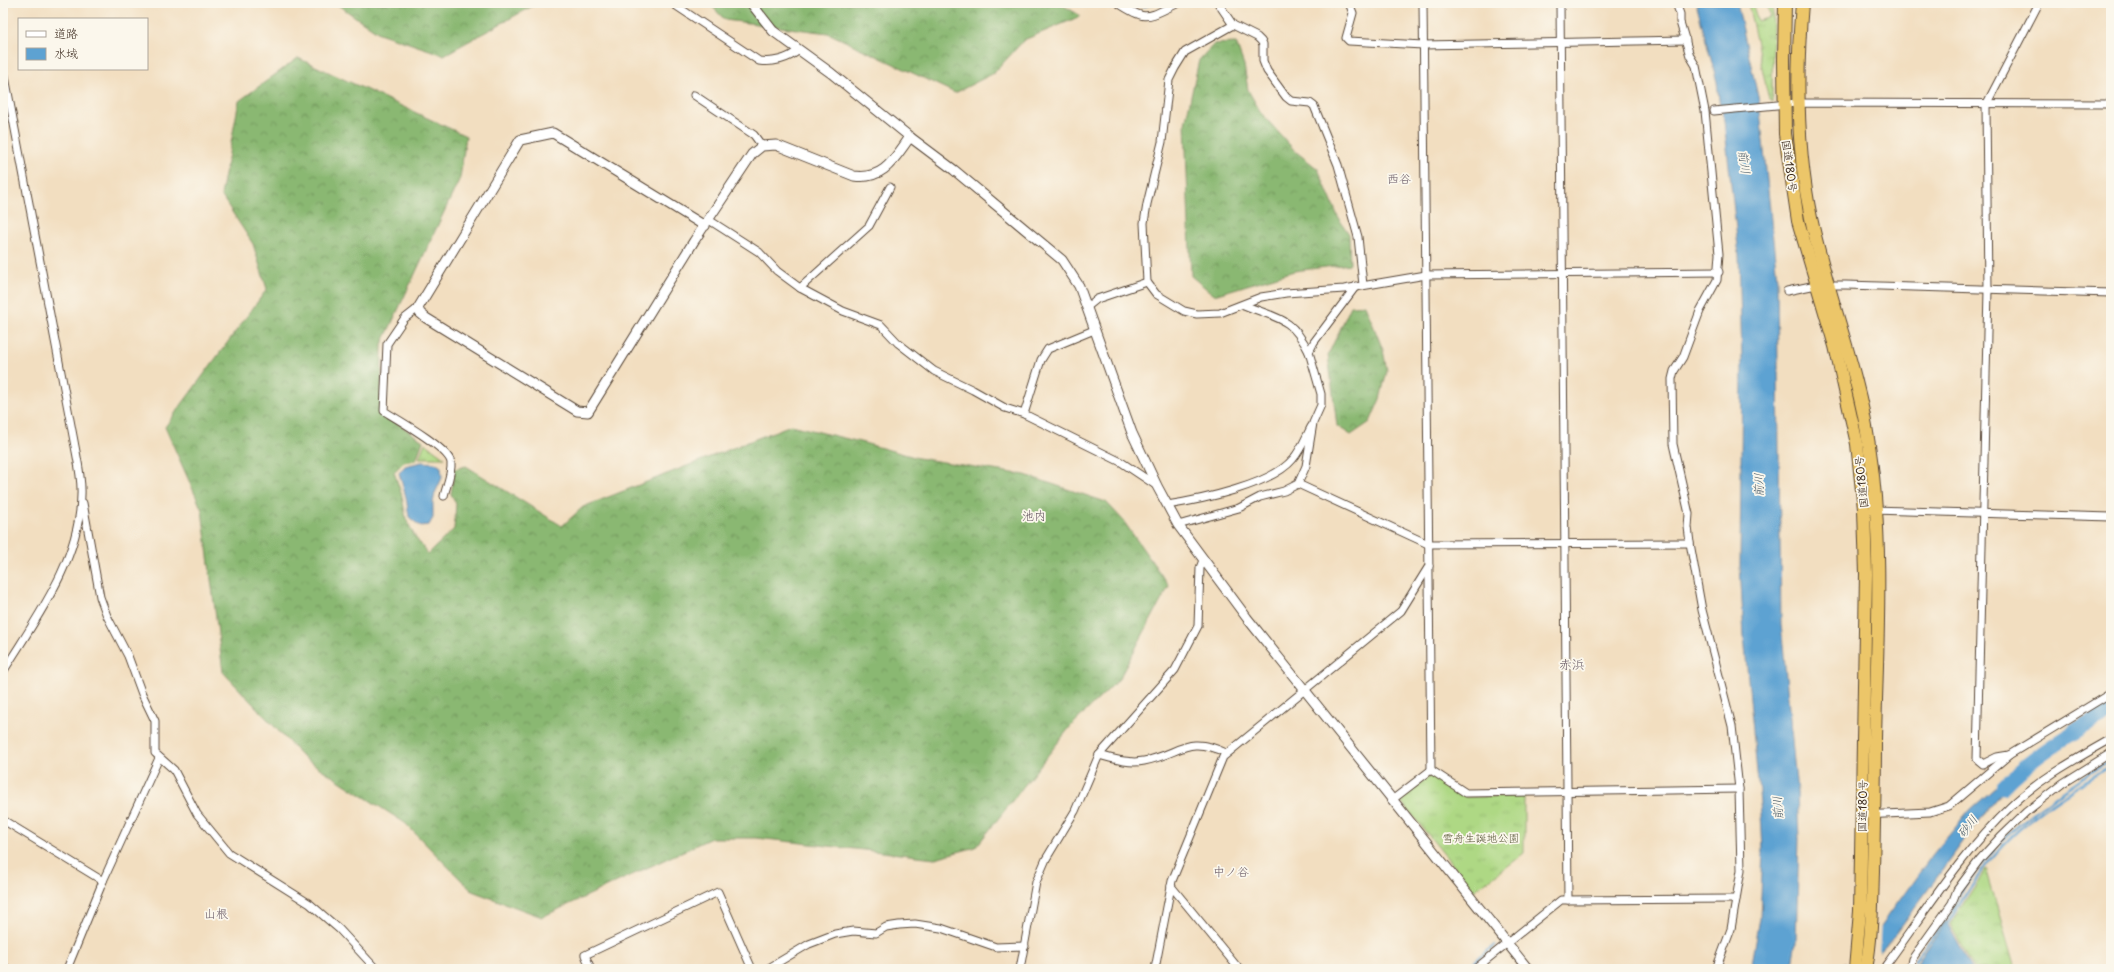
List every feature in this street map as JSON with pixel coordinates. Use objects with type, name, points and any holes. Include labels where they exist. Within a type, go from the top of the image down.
[{"type":"highway","name":"国道180号","points":[[1785,3],[1785,134],[1798,221],[1835,346],[1857,444],[1864,509],[1866,574],[1862,815],[1859,931],[1855,969]]},
{"type":"highway","name":"国道180号","points":[[1802,3],[1797,60],[1799,135],[1811,217],[1847,347],[1869,444],[1876,510],[1872,912],[1866,969]]},
{"type":"street","points":[[672,3],[759,61],[770,62],[793,54],[799,50]]},
{"type":"street","points":[[751,3],[773,31],[831,73],[910,137],[954,170],[1062,260],[1079,286],[1132,433],[1157,486],[1178,525],[1203,560],[1305,691],[1528,969]]},
{"type":"street","points":[[1118,3],[1137,15],[1144,17],[1179,3]]},
{"type":"street","points":[[1218,3],[1233,25],[1257,37],[1261,41],[1263,44],[1263,61],[1267,71],[1286,97],[1291,101],[1310,102],[1314,106],[1338,165],[1358,237],[1360,286],[1314,342],[1309,352]]},
{"type":"street","points":[[1349,3],[1352,13],[1346,38],[1349,40],[1423,45],[1686,40]]},
{"type":"street","points":[[1423,3],[1431,770]]},
{"type":"street","points":[[1560,3],[1568,900]]},
{"type":"street","points":[[1676,3],[1690,56],[1696,66],[1705,111],[1716,209],[1719,272],[1672,379],[1673,444],[1689,514],[1688,527],[1690,543],[1702,610],[1732,726],[1739,789],[1741,870],[1731,929],[1716,969]]},
{"type":"street","points":[[2009,756],[1997,757],[1983,764],[1977,759],[1988,290],[1986,104],[2039,3]]},
{"type":"street","points":[[1233,25],[1185,52],[1177,64],[1170,80],[1162,142],[1148,197],[1144,223],[1147,282],[1156,294],[1184,311],[1197,314],[1220,313],[1244,305],[1260,297],[1286,293],[1344,289],[1426,275],[1719,272]]},
{"type":"street","points":[[3,66],[73,433],[81,494],[100,598],[109,621],[128,656],[142,694],[155,721],[155,748],[159,758],[174,770],[197,814],[229,853],[310,904],[339,929],[376,969]]},
{"type":"street","points":[[694,95],[754,135],[762,146]]},
{"type":"street","points":[[1715,111],[1784,103],[2111,104]]},
{"type":"street","points":[[444,496],[451,464],[450,459],[433,443],[384,410],[387,344],[404,318],[418,308],[520,140],[553,133],[759,252],[777,271],[800,288],[843,311],[881,325],[898,343],[934,371],[974,390],[1005,408],[1024,414],[1121,462],[1157,486]]},
{"type":"street","points":[[418,308],[420,313],[426,318],[577,411],[588,412],[746,162],[762,146],[776,145],[788,148],[854,176],[865,178],[883,171],[910,137]]},
{"type":"street","points":[[800,288],[869,226],[890,187]]},
{"type":"street","points":[[1087,307],[1097,299],[1147,282]]},
{"type":"street","points":[[1787,291],[1816,286],[1830,287],[1846,285],[2111,293]]},
{"type":"street","points":[[1167,505],[1230,492],[1284,468],[1294,459],[1321,405],[1321,394],[1309,352],[1300,335],[1293,326],[1282,320],[1244,305]]},
{"type":"street","points":[[1024,414],[1041,360],[1048,349],[1094,330]]},
{"type":"street","points":[[1178,525],[1240,508],[1260,497],[1284,491],[1298,484],[1306,466],[1313,423]]},
{"type":"street","points":[[1298,484],[1428,544],[1690,543]]},
{"type":"street","points":[[3,672],[63,568],[74,539],[81,494]]},
{"type":"street","points":[[1864,509],[2111,517]]},
{"type":"street","points":[[1020,969],[1036,882],[1046,859],[1075,811],[1099,755],[1175,670],[1195,635],[1198,626],[1200,568],[1203,560]]},
{"type":"street","points":[[1155,969],[1171,886],[1226,753],[1305,691],[1401,611],[1429,566]]},
{"type":"street","points":[[1862,815],[1930,812],[1949,806],[2009,756],[2111,693]]},
{"type":"street","points":[[1886,969],[1886,965],[1990,827],[2011,806],[2039,783],[2068,764],[2111,740]]},
{"type":"street","points":[[1099,755],[1115,760],[1143,761],[1162,757],[1188,745],[1199,744],[1213,747],[1226,753]]},
{"type":"street","points":[[1913,966],[1912,959],[1952,903],[1957,890],[1980,859],[2001,836],[2026,812],[2063,783],[2111,754]]},
{"type":"street","points":[[67,969],[102,881],[159,758]]},
{"type":"street","points":[[1431,770],[1466,793],[1739,789]]},
{"type":"street","points":[[1392,800],[1431,770]]},
{"type":"street","points":[[3,820],[102,881]]},
{"type":"street","points":[[1171,886],[1238,969]]},
{"type":"street","points":[[591,969],[585,956],[718,892],[752,969]]},
{"type":"street","points":[[1475,969],[1561,900],[1736,899]]},
{"type":"street","points":[[767,969],[809,944],[835,934],[853,931],[876,933],[886,927],[899,925],[915,924],[941,928],[996,947],[1025,946]]},
{"type":"green space","points":[[335,3],[538,3],[444,55],[379,33]]},
{"type":"green space","points":[[709,3],[1059,3],[1081,16],[1024,40],[994,73],[955,93],[828,33],[725,20]]},
{"type":"green space","points":[[1748,3],[1752,3],[1758,21],[1770,17],[1767,3],[1773,3],[1772,102],[1769,100]]},
{"type":"green space","points":[[1236,43],[1244,65],[1248,90],[1261,113],[1295,151],[1318,169],[1339,219],[1349,234],[1350,264],[1294,271],[1214,295],[1191,276],[1185,124],[1199,60],[1214,44]]},
{"type":"green space","points":[[298,58],[466,136],[460,178],[382,344],[381,412],[423,441],[416,460],[404,462],[394,472],[402,496],[406,519],[415,537],[428,554],[454,529],[456,504],[451,494],[455,469],[466,466],[562,526],[583,507],[791,425],[918,458],[1025,475],[1106,502],[1122,519],[1169,586],[1119,679],[1070,727],[976,847],[935,858],[757,838],[711,838],[542,917],[472,891],[405,823],[304,758],[223,672],[202,510],[165,427],[267,289],[253,244],[221,195],[239,101]]},
{"type":"green space","points":[[1365,305],[1383,350],[1387,371],[1380,399],[1370,422],[1351,435],[1337,426],[1328,355],[1351,306]]},
{"type":"green space","points":[[425,443],[445,458],[419,458]]},
{"type":"green space","name":"雪舟生誕地公園","points":[[1432,775],[1466,797],[1524,796],[1524,853],[1474,891],[1399,799]]},
{"type":"green space","points":[[1986,869],[2015,969],[1974,969],[1950,924]]},
{"type":"water","name":"前川","points":[[1696,3],[1737,3],[1759,101],[1777,279],[1781,624],[1797,792],[1799,839],[1796,942],[1791,969],[1751,969],[1760,918],[1763,850],[1761,814],[1744,637],[1740,566],[1742,360],[1739,256],[1723,112],[1720,109],[1717,82]]},
{"type":"water","points":[[422,462],[435,463],[441,467],[442,478],[435,493],[433,518],[429,525],[420,526],[409,517],[406,497],[399,473],[405,466]]},
{"type":"water","points":[[2015,770],[2018,774],[1979,820],[1894,936],[1863,969],[1838,969],[1881,926],[1933,854],[1971,809]]},
{"type":"water","points":[[1946,921],[1972,969],[1917,969],[1916,965]]},
{"type":"pier","points":[[1881,922],[1879,955],[1866,969],[1844,969],[1846,958]]},
{"type":"waterway","points":[[1133,3],[1144,6],[1154,3]]},
{"type":"waterway","name":"砂川","points":[[2003,787],[2040,754],[2067,736],[2111,712]]},
{"type":"waterway","points":[[1997,845],[2052,799],[2111,759]]},
{"type":"waterway","points":[[1946,926],[1983,870],[2009,839],[2051,804],[2111,765]]},
{"type":"waterway","points":[[1915,961],[1954,907],[1965,884],[1994,849]]},
{"type":"waterway","points":[[1465,969],[1495,945]]},
{"type":"district","name":"西谷","points":[[1399,178]]},
{"type":"district","name":"池内","points":[[1034,515]]},
{"type":"district","name":"赤浜","points":[[1572,663]]},
{"type":"district","name":"中ノ谷","points":[[1231,871]]},
{"type":"district","name":"山根","points":[[216,913]]}]
